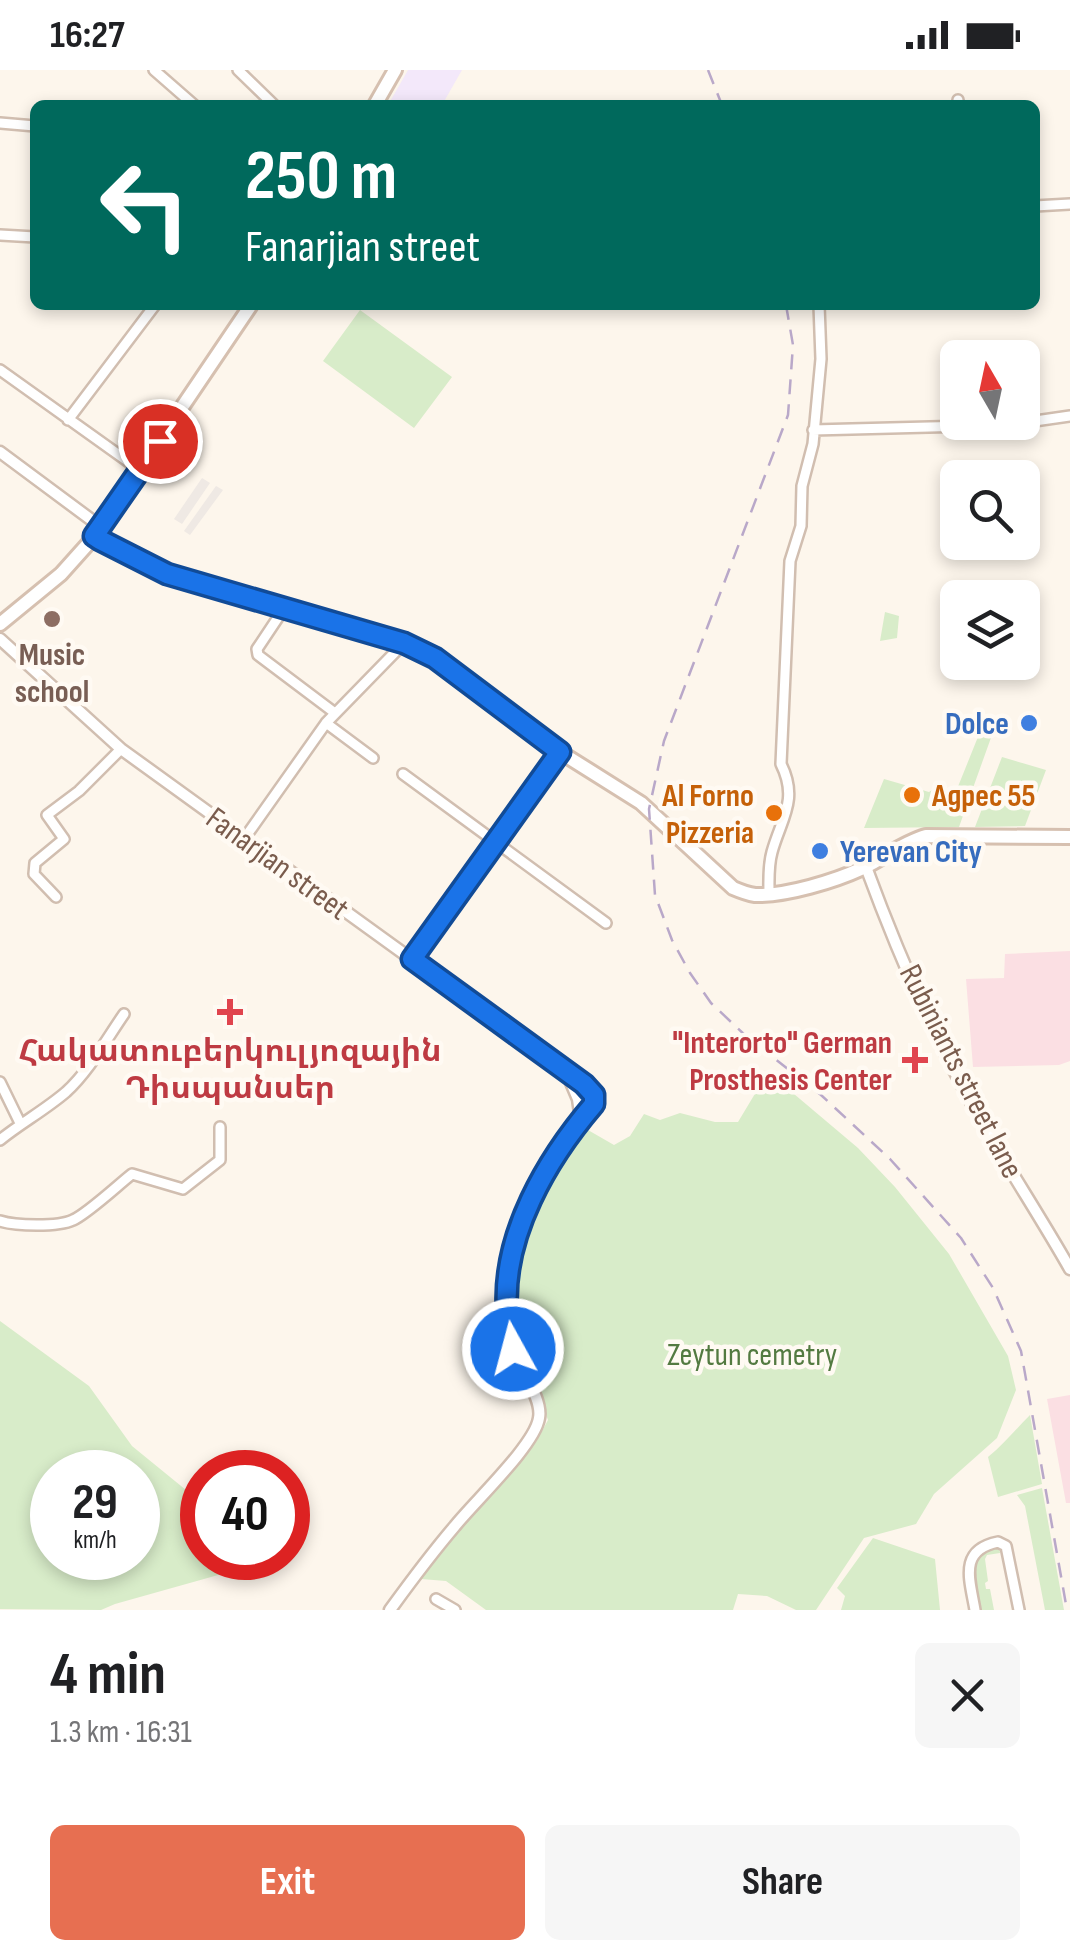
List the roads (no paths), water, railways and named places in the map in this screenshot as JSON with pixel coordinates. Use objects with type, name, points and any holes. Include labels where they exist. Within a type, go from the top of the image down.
[{"type":"main road","points":[[378,100],[395,70]]},
{"type":"main road","points":[[0,624],[62,574],[98,531],[248,310]]},
{"type":"main road","points":[[98,531],[116,550],[167,574],[404,643],[435,658],[560,752],[648,809],[733,888],[752,895],[833,881],[926,836],[1070,837]]},
{"type":"street","points":[[154,70],[188,100]]},
{"type":"street","points":[[238,70],[269,100]]},
{"type":"street","points":[[0,124],[30,126]]},
{"type":"street","points":[[1040,206],[1070,204]]},
{"type":"street","points":[[0,234],[30,237]]},
{"type":"street","points":[[68,420],[151,310]]},
{"type":"street","points":[[769,894],[772,852],[784,822],[790,785],[781,764],[790,561],[800,526],[802,486],[810,459],[821,359],[819,310]]},
{"type":"street","points":[[0,370],[140,470]]},
{"type":"street","points":[[812,430],[1007,425],[1070,416]]},
{"type":"street","points":[[0,452],[98,531]]},
{"type":"street","points":[[284,607],[256,652],[335,713]]},
{"type":"street","name":"Fanarjian street","points":[[0,639],[121,749],[594,1095],[594,1104],[552,1158],[529,1203],[510,1272],[506,1308],[513,1349],[536,1399],[540,1418],[523,1449],[457,1523],[390,1610]]},
{"type":"street","points":[[244,839],[326,723],[404,643]]},
{"type":"street","points":[[326,723],[373,758]]},
{"type":"street","points":[[56,898],[34,874],[34,862],[64,839],[47,815],[79,791],[121,749]]},
{"type":"street","points":[[412,959],[560,752]]},
{"type":"street","points":[[403,774],[606,922]]},
{"type":"street","name":"Rubiniants street lane","points":[[866,867],[889,927],[967,1096],[1070,1269]]},
{"type":"street","points":[[0,1140],[65,1093],[124,1014]]},
{"type":"street","points":[[0,1082],[20,1123]]},
{"type":"street","points":[[0,1220],[36,1225],[73,1221],[132,1174],[183,1189],[220,1160],[220,1127]]},
{"type":"street","points":[[975,1610],[969,1565],[980,1548],[998,1542],[1006,1546],[1019,1610]]},
{"type":"street","points":[[436,1599],[455,1610]]},
{"type":"railway","points":[[708,70],[720,100]]},
{"type":"railway","points":[[787,310],[793,345],[788,415],[664,741],[649,809],[655,895],[672,940],[711,1003],[890,1159],[961,1238],[993,1288],[1021,1351],[1067,1610]]},
{"type":"place","name":"Music school","points":[[52,619]]},
{"type":"place","name":"Dolce","points":[[1029,723]]},
{"type":"place","name":"Адрес 55","points":[[912,795]]},
{"type":"place","name":"Al Forno Pizzeria","points":[[774,813]]},
{"type":"place","name":"Yerevan City","points":[[820,851]]},
{"type":"place","name":"Հակատուբերկուլյոզային Դիսպանսեր","points":[[230,1012]]},
{"type":"place","name":"\"Interorto\" German Prosthesis Center","points":[[915,1060]]},
{"type":"park label","name":"Zeytun cemetry","points":[[752,1354]]}]
